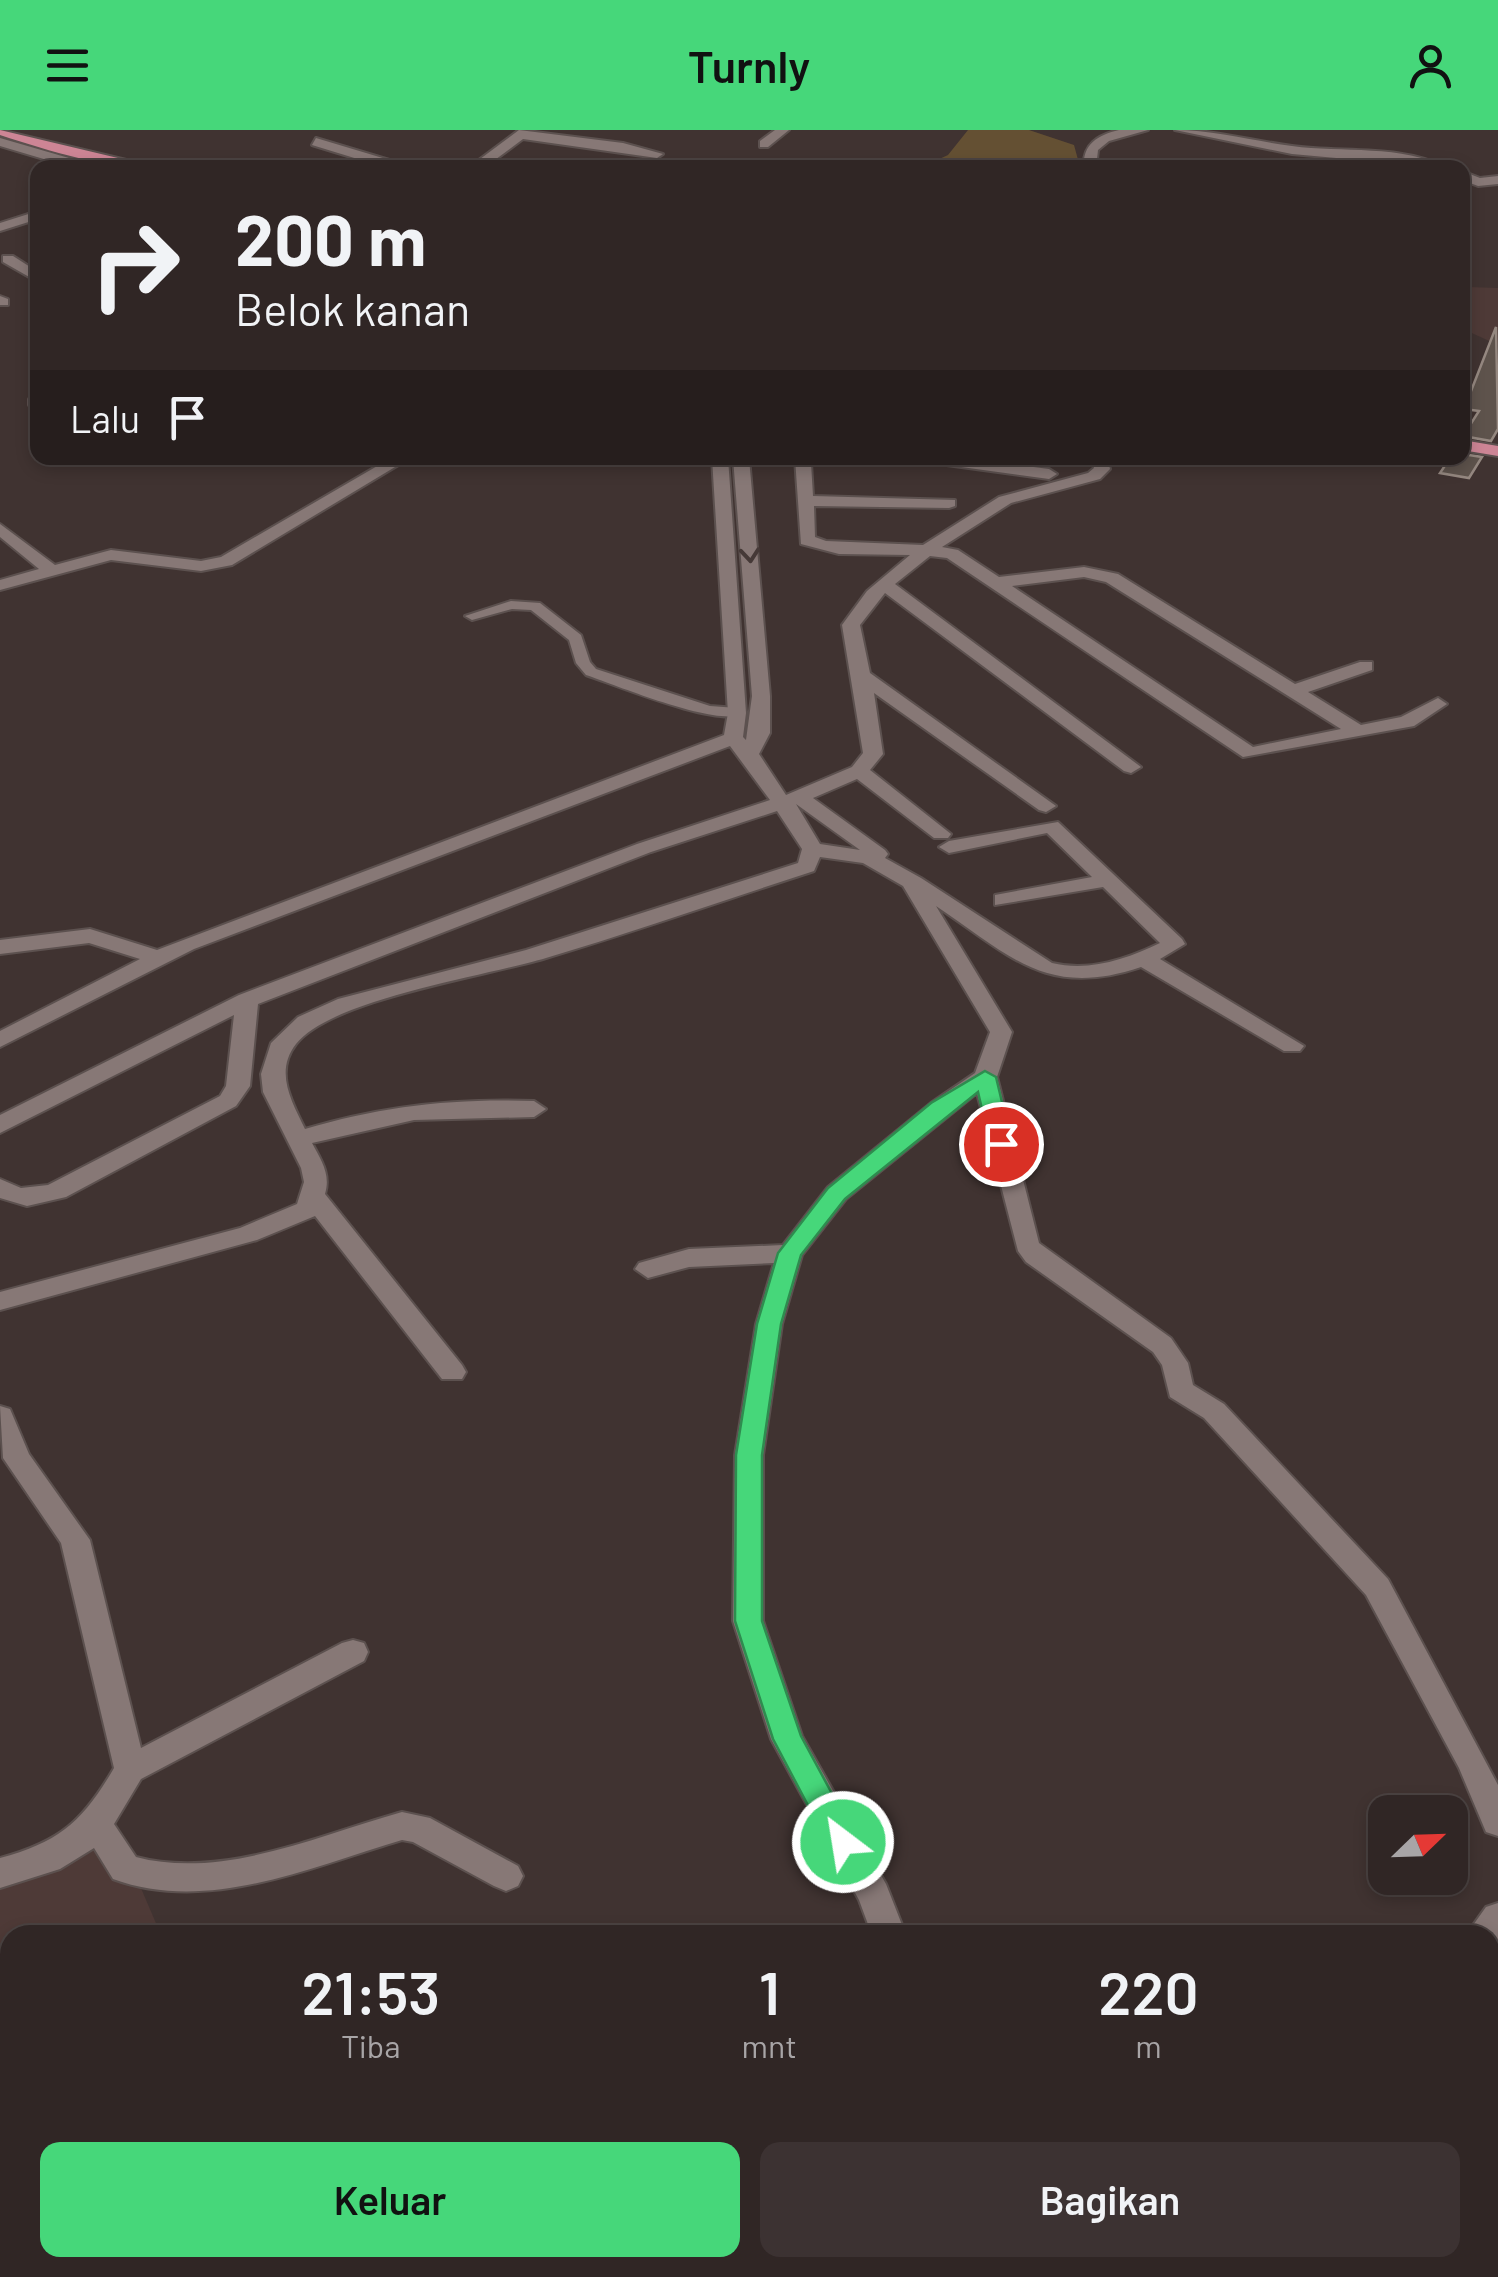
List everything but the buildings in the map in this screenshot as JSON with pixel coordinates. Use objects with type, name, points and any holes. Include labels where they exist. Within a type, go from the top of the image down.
[{"type":"main road","points":[[0,131],[40,151]]},
{"type":"main road","points":[[60,151],[105,160]]},
{"type":"main road","points":[[1470,446],[1498,451]]},
{"type":"street","points":[[764,144],[782,130]]},
{"type":"street","points":[[1090,160],[1089,150],[1094,144],[1142,130]]},
{"type":"street","points":[[1181,130],[1292,150],[1413,160]]},
{"type":"street","points":[[485,160],[523,132],[577,144],[616,141],[657,154]]},
{"type":"street","points":[[0,142],[16,157]]},
{"type":"street","points":[[316,142],[376,160]]},
{"type":"street","points":[[40,151],[66,160]]},
{"type":"street","points":[[0,156],[60,151]]},
{"type":"street","points":[[1470,178],[1498,191]]},
{"type":"street","points":[[1478,182],[1498,180]]},
{"type":"street","points":[[0,227],[30,218]]},
{"type":"street","points":[[2,258],[30,274]]},
{"type":"street","points":[[0,585],[111,555],[196,566],[226,561],[390,465]]},
{"type":"street","points":[[0,1301],[274,1226],[308,1209],[316,1182],[313,1168],[276,1092],[273,1074],[284,1043],[306,1022],[346,1004],[534,955],[801,872],[812,849],[789,800],[741,746],[720,465]]},
{"type":"street","points":[[0,1040],[155,957],[741,746],[760,733],[761,696],[743,465]]},
{"type":"street","points":[[803,465],[807,540],[815,544],[933,548],[952,554],[1250,754],[1406,722],[1438,704]]},
{"type":"street","points":[[983,465],[1048,474]]},
{"type":"street","points":[[0,1125],[247,1000],[458,916],[789,800],[859,771],[873,754],[851,621],[884,584],[1004,500],[1098,474],[1101,465]]},
{"type":"street","points":[[804,501],[949,503]]},
{"type":"street","points":[[0,528],[51,570]]},
{"type":"street","points":[[996,583],[1084,572],[1112,578],[1359,732]]},
{"type":"street","points":[[884,584],[1131,766]]},
{"type":"street","points":[[1294,691],[1366,666]]},
{"type":"street","points":[[862,676],[1046,806]]},
{"type":"street","points":[[812,849],[868,858],[906,876],[1044,968],[1078,974],[1145,960],[1174,944],[1051,826],[945,841],[859,771]]},
{"type":"street","points":[[789,800],[878,854]]},
{"type":"street","points":[[906,876],[1001,1032],[985,1077],[1027,1246],[1035,1256],[1162,1345],[1175,1364],[1180,1390],[1214,1410],[1377,1587],[1474,1764],[1498,1822]]},
{"type":"street","points":[[1002,900],[1107,880]]},
{"type":"street","points":[[0,947],[90,936],[155,957]]},
{"type":"street","points":[[1145,960],[1292,1046]]},
{"type":"street","points":[[0,1187],[13,1197],[26,1198],[57,1191],[228,1101],[238,1086],[247,1000]]},
{"type":"street","points":[[885,1925],[874,1894],[787,1739],[748,1621],[749,1455],[769,1324],[790,1253],[836,1193],[939,1108],[985,1077]]},
{"type":"street","points":[[297,1139],[374,1115],[470,1104],[534,1109]]},
{"type":"street","points":[[312,1196],[452,1372]]},
{"type":"street","points":[[648,1269],[689,1258],[790,1253]]},
{"type":"street","points":[[0,1416],[17,1458],[75,1540],[130,1769]]},
{"type":"street","points":[[0,1873],[34,1864],[92,1832],[130,1769],[353,1652]]},
{"type":"street","points":[[92,1832],[108,1836],[126,1870],[162,1880],[225,1873],[402,1826],[418,1828],[506,1876]]},
{"type":"lane","points":[[472,616],[511,604],[535,606],[576,638],[583,663],[591,672],[708,710],[737,713]]},
{"type":"shaded area","points":[[968,130],[1029,130],[1074,145],[1078,160],[937,160],[948,155]]},
{"type":"shaded area","points":[[1470,287],[1498,288],[1498,345],[1470,332]]},
{"type":"shaded area","points":[[120,1839],[157,1925],[0,1925],[0,1888]]},
{"type":"route","points":[[843,1842],[787,1739],[748,1621],[749,1455],[769,1324],[790,1253],[836,1193],[939,1108],[985,1077],[1001,1144]]}]
